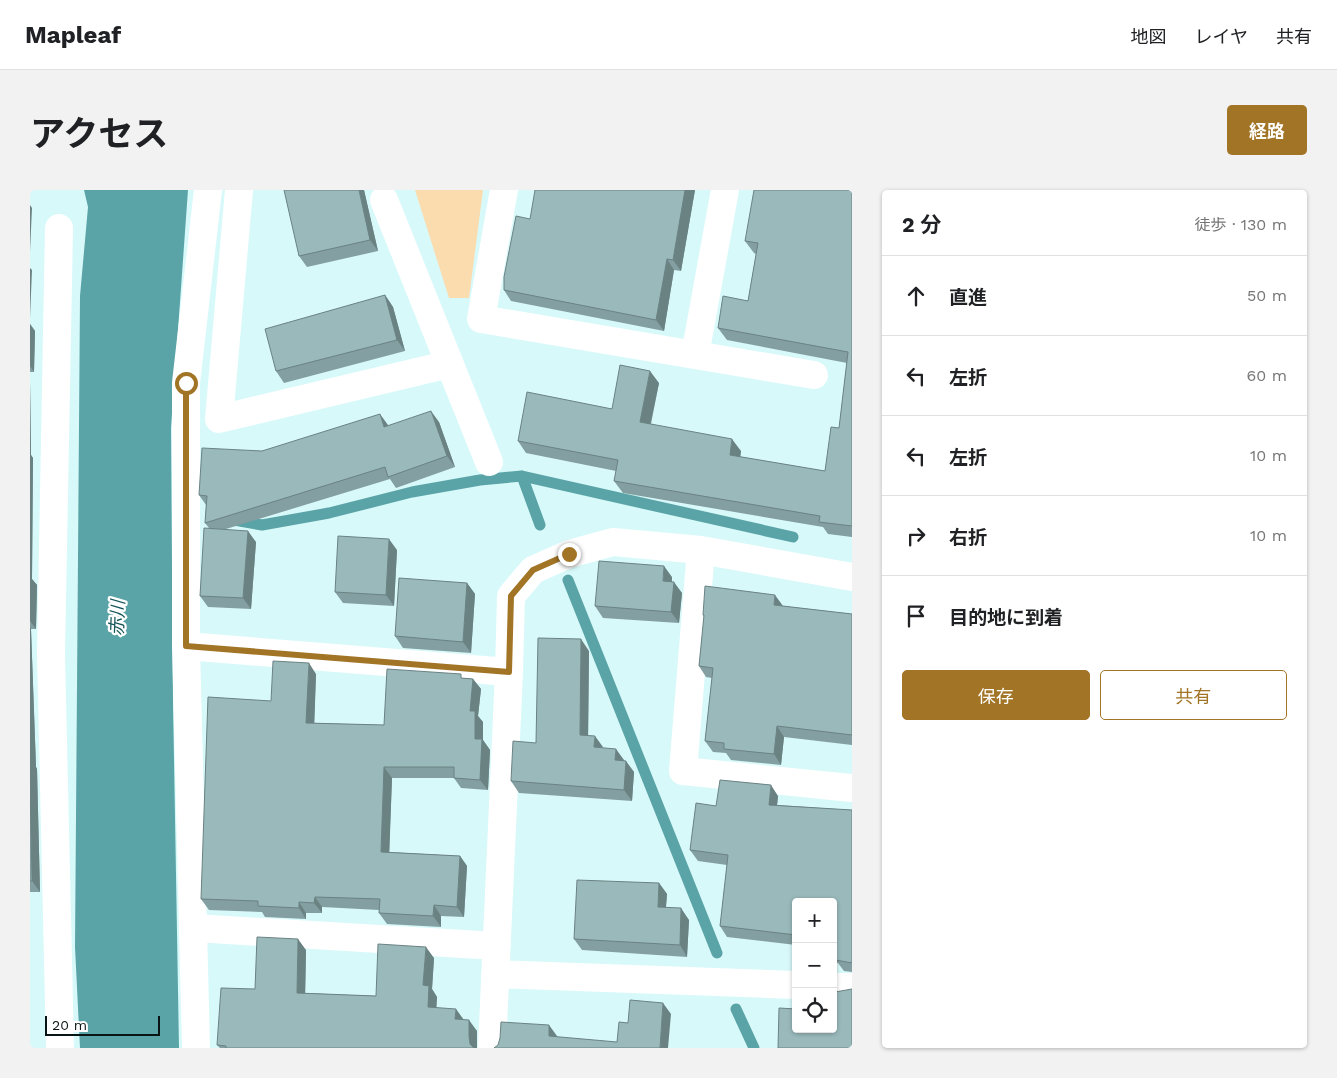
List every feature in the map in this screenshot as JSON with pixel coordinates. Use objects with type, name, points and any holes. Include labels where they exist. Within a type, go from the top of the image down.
[{"type":"street","points":[[196,1048],[186,646],[186,383],[208,190]]},
{"type":"street","points":[[238,190],[219,419],[450,364]]},
{"type":"street","points":[[504,190],[481,319],[814,375]]},
{"type":"street","points":[[696,355],[725,190]]},
{"type":"street","points":[[384,200],[489,462]]},
{"type":"street","points":[[59,228],[41,654],[60,1048]]},
{"type":"street","points":[[492,1048],[511,596],[533,570],[569,554],[613,542],[701,550],[852,577]]},
{"type":"street","points":[[701,550],[684,772],[852,788]]},
{"type":"street","points":[[186,646],[509,672]]},
{"type":"street","points":[[194,928],[496,946]]},
{"type":"street","points":[[495,974],[792,985]]},
{"type":"street","points":[[837,987],[852,987]]},
{"type":"shaded area","points":[[415,190],[483,190],[469,298],[449,298]]},
{"type":"water","name":"赤川","points":[[84,190],[188,190],[171,428],[173,701],[179,1048],[80,1048],[75,947],[80,296],[88,207]]},
{"type":"building","points":[[284,190],[359,190],[370,240],[299,256]]},
{"type":"building","points":[[535,190],[685,190],[673,260],[667,259],[656,320],[504,290],[504,277],[516,216],[530,219]]},
{"type":"building","points":[[754,190],[852,190],[852,526],[819,522],[820,516],[614,481],[618,460],[518,441],[527,392],[612,409],[620,365],[650,371],[640,422],[732,439],[730,455],[825,471],[831,427],[839,428],[848,352],[718,328],[723,296],[748,301],[758,243],[745,241]]},
{"type":"building","points":[[385,295],[397,340],[276,371],[265,329]]},
{"type":"building","points":[[431,411],[447,456],[388,477],[385,467],[205,523],[207,496],[199,495],[202,448],[262,451],[380,414],[384,427]]},
{"type":"building","points":[[204,528],[248,531],[243,598],[200,596]]},
{"type":"building","points":[[338,536],[389,539],[386,595],[335,592]]},
{"type":"building","points":[[599,561],[664,566],[663,581],[674,582],[671,612],[595,606]]},
{"type":"building","points":[[399,578],[467,583],[463,642],[395,636]]},
{"type":"building","points":[[705,586],[775,595],[774,605],[852,614],[852,735],[777,726],[774,754],[724,749],[724,743],[705,741],[713,668],[699,666]]},
{"type":"building","points":[[538,638],[581,639],[580,735],[595,736],[594,747],[616,749],[615,760],[626,761],[624,790],[511,781],[513,741],[536,743]]},
{"type":"building","points":[[273,661],[309,663],[306,723],[384,725],[387,669],[461,674],[461,678],[473,679],[470,711],[475,711],[475,739],[482,739],[480,780],[454,778],[454,767],[384,767],[381,852],[460,856],[457,907],[434,905],[433,916],[379,913],[380,899],[315,897],[314,903],[299,902],[299,908],[258,906],[258,901],[201,899],[208,697],[271,701]]},
{"type":"building","points":[[30,780],[32,881],[30,881]]},
{"type":"building","points":[[720,780],[771,785],[769,805],[852,810],[852,963],[837,960],[837,898],[792,898],[792,935],[720,926],[728,855],[690,850],[696,803],[716,806]]},
{"type":"building","points":[[577,880],[659,883],[658,907],[681,908],[680,945],[574,939]]},
{"type":"building","points":[[257,937],[298,939],[297,993],[376,996],[378,944],[426,947],[423,985],[429,986],[428,1007],[456,1009],[455,1019],[469,1020],[470,1044],[474,1048],[226,1048],[226,1046],[217,1045],[221,988],[255,989]]},
{"type":"building","points":[[852,989],[852,1048],[778,1048],[779,1008],[792,1009],[792,1033],[837,1033],[837,992]]},
{"type":"building","points":[[630,1000],[663,1003],[660,1048],[494,1048],[498,1045],[500,1038],[501,1022],[549,1025],[549,1036],[617,1042],[619,1022],[628,1023]]},
{"type":"waterway","points":[[522,476],[540,525]]},
{"type":"waterway","points":[[234,520],[262,525],[329,513],[412,492],[480,480],[522,476],[793,537]]},
{"type":"waterway","points":[[568,580],[717,953]]},
{"type":"waterway","points":[[736,1009],[754,1048]]},
{"type":"route","points":[[186,383],[186,646],[509,672],[511,596],[533,570],[569,554]]}]
